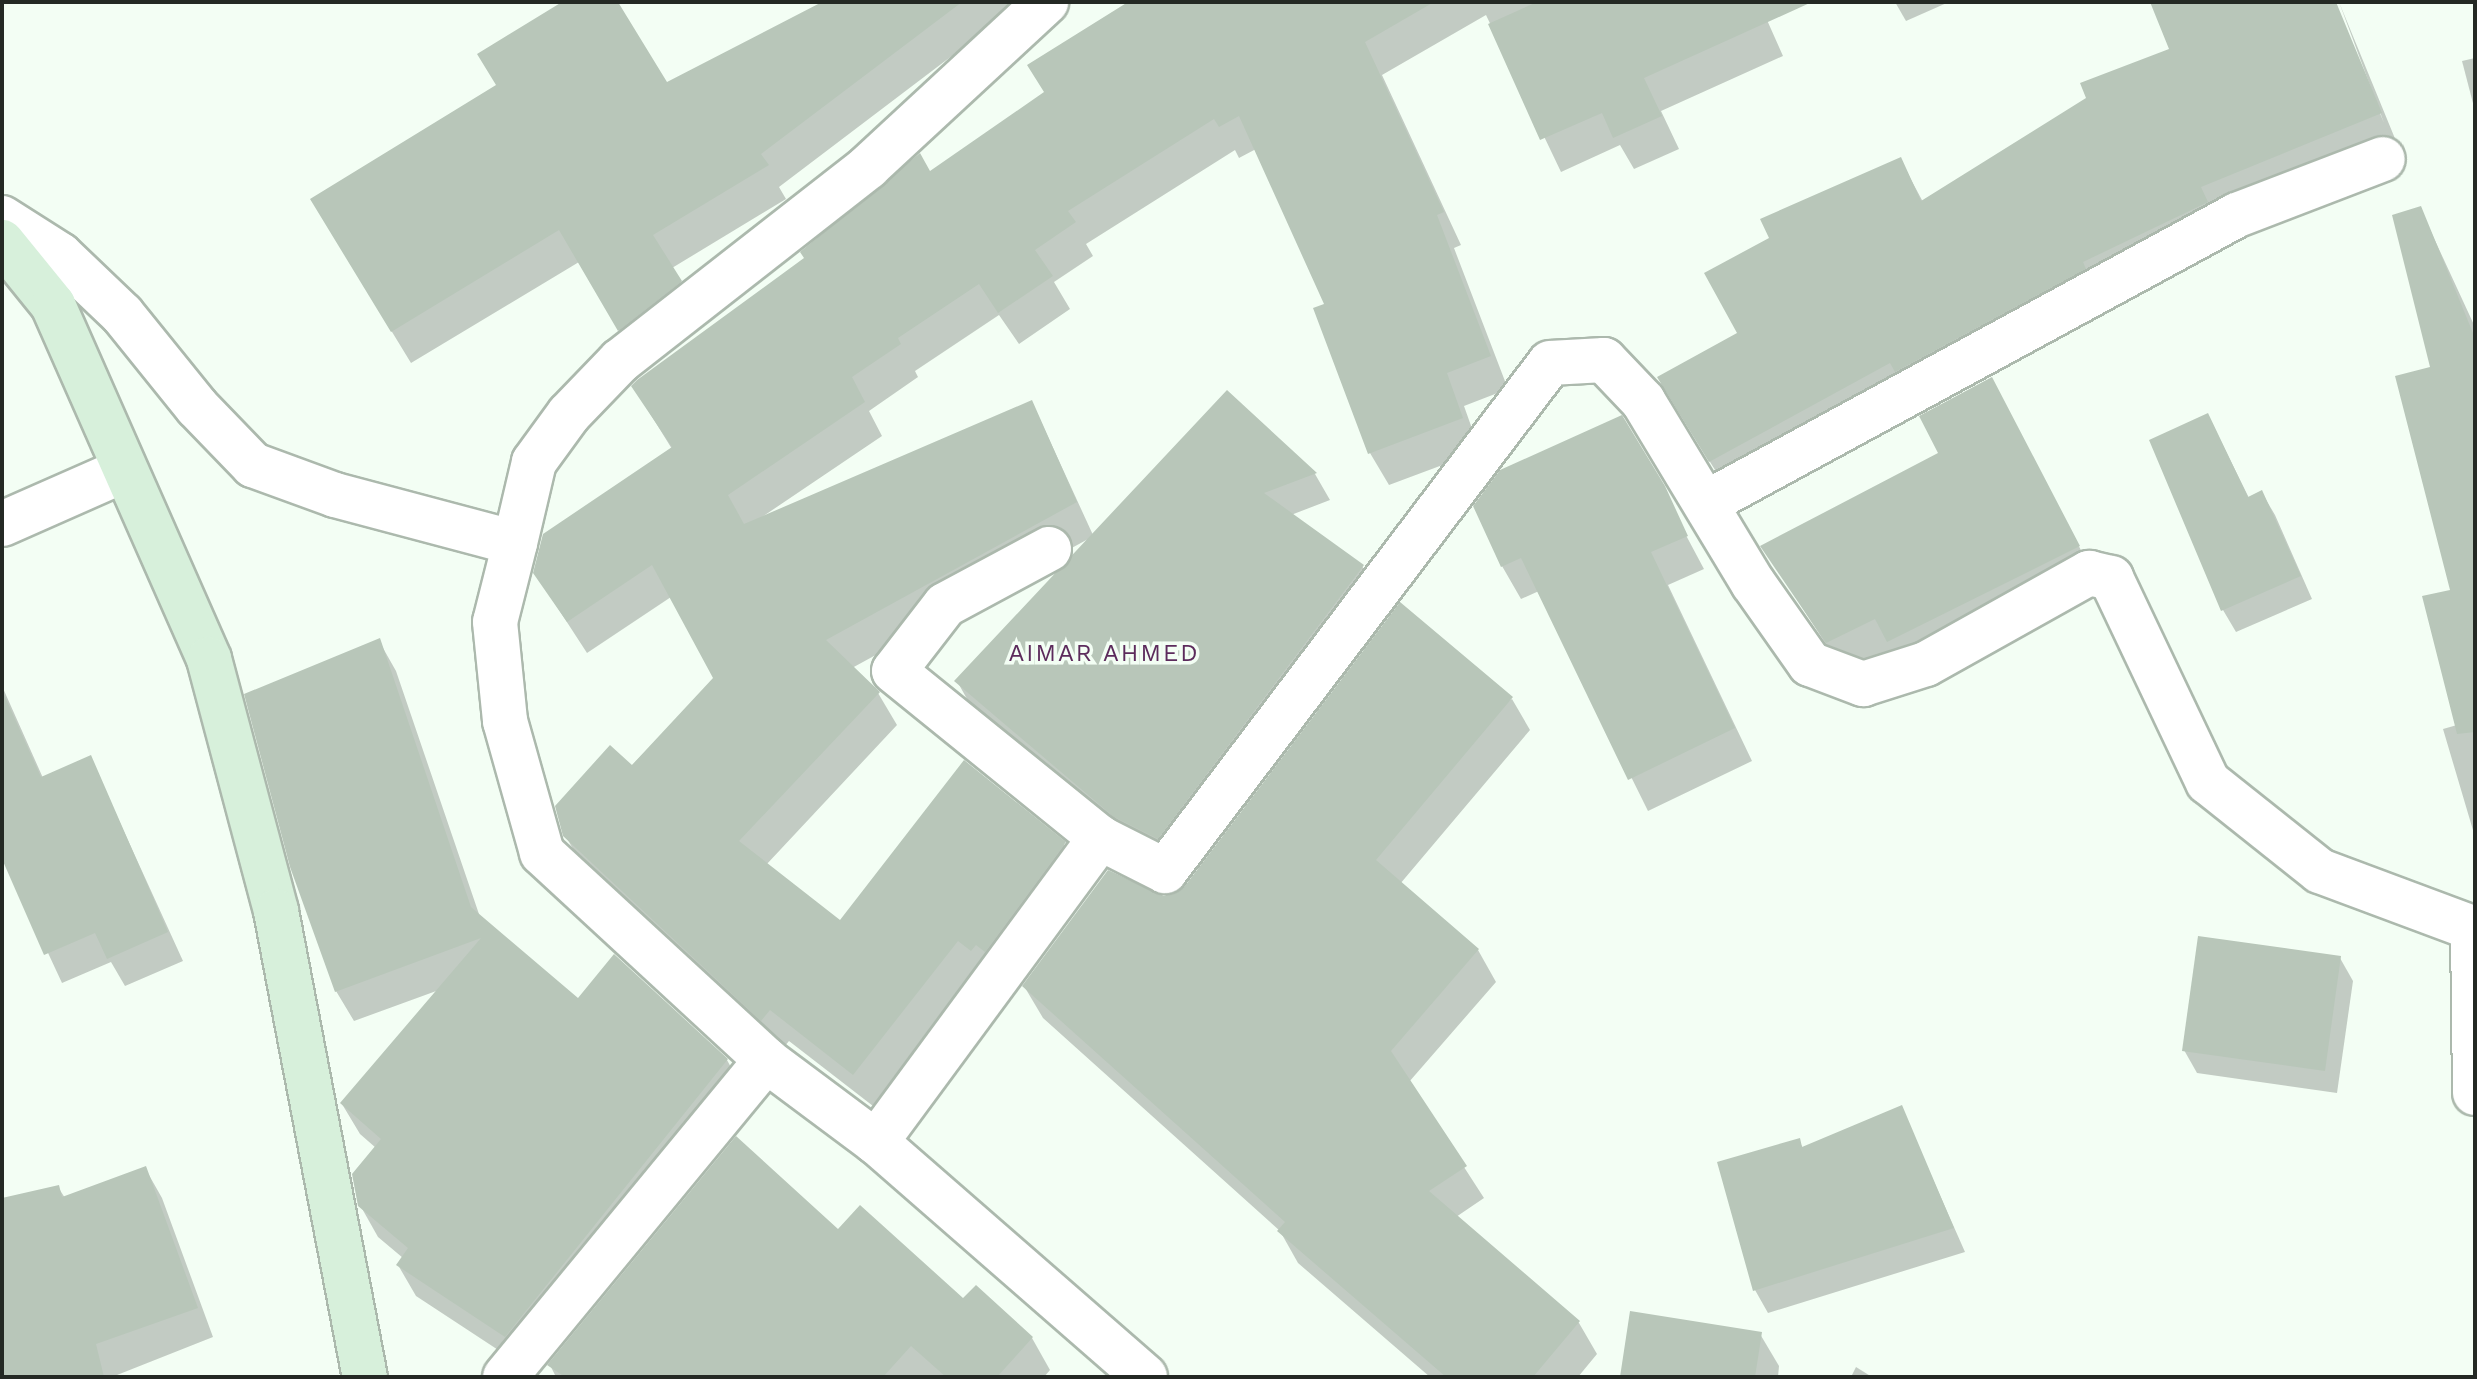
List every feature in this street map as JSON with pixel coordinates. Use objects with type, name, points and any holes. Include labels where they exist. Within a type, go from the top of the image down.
[{"type":"main road","points":[[2,242],[53,305],[122,471],[209,659],[276,911],[365,1377]]},
{"type":"street","points":[[1046,2],[868,167],[620,361],[569,414],[534,462],[495,622],[505,721],[542,853],[766,1060],[876,1142],[1145,1377]]},
{"type":"street","points":[[1708,502],[2237,215],[2383,159]]},
{"type":"street","points":[[2,218],[60,255],[122,314],[197,407],[253,465],[335,495],[515,543]]},
{"type":"street","points":[[1049,549],[945,605],[894,671],[1100,838],[1165,871],[1550,363],[1604,360],[1643,401],[1708,502],[1753,583],[1810,664],[1863,684],[1926,664],[2089,573],[2111,578],[2208,782],[2320,871],[2474,929],[2475,1093]]},
{"type":"street","points":[[2,524],[122,471]]},
{"type":"street","points":[[876,1142],[1100,838]]},
{"type":"street","points":[[505,1377],[766,1060]]},
{"type":"building","points":[[562,2],[618,2],[667,82],[822,2],[962,2],[761,154],[769,165],[653,235],[682,281],[618,331],[559,230],[391,332],[310,199],[496,85],[477,54]]},
{"type":"building","points":[[1128,2],[1434,2],[1365,42],[1444,212],[1437,215],[1491,356],[1447,373],[1463,418],[1368,454],[1313,308],[1324,304],[1239,116],[1219,127],[1214,119],[1068,211],[1076,222],[1035,250],[1053,276],[998,313],[979,284],[898,338],[901,344],[852,377],[865,402],[728,495],[744,524],[1032,400],[1077,502],[826,640],[880,692],[739,841],[840,920],[964,760],[1066,842],[985,952],[976,945],[971,951],[958,941],[853,1075],[770,1010],[761,1021],[563,836],[555,806],[610,745],[632,765],[713,678],[652,565],[567,622],[533,573],[543,534],[672,447],[631,386],[637,380],[804,258],[800,252],[920,153],[930,171],[1044,92],[1027,65]]},
{"type":"building","points":[[1537,2],[1812,2],[1644,78],[1662,116],[1613,138],[1602,113],[1540,140],[1488,24]]},
{"type":"building","points":[[2150,2],[2336,2],[2382,113],[2201,187],[2208,202],[2083,262],[2086,269],[1895,372],[1890,363],[1709,462],[1657,377],[1737,333],[1704,273],[1769,238],[1760,219],[1901,157],[1921,201],[2086,98],[2080,83],[2169,49]]},
{"type":"building","points":[[2421,206],[2475,338],[2475,732],[2457,734],[2422,596],[2450,590],[2395,376],[2430,367],[2392,215]]},
{"type":"building","points":[[1992,377],[2080,546],[1887,642],[1875,619],[1826,643],[1760,546],[1938,453],[1919,416]]},
{"type":"building","points":[[1227,390],[1317,473],[1264,493],[1364,565],[1158,839],[1114,817],[954,681]]},
{"type":"building","points":[[2208,413],[2248,497],[2262,490],[2301,576],[2221,611],[2149,440]]},
{"type":"building","points":[[1622,415],[1665,486],[1688,536],[1651,552],[1735,728],[1628,780],[1521,558],[1501,567],[1473,506],[1500,470]]},
{"type":"building","points":[[1400,602],[1513,697],[1376,860],[1479,949],[1391,1051],[1467,1166],[1429,1191],[1580,1321],[1533,1377],[1446,1377],[1277,1231],[1285,1222],[1022,986],[1108,870],[1164,896],[1184,887]]},
{"type":"building","points":[[380,638],[471,907],[578,998],[614,954],[728,1059],[505,1337],[396,1265],[408,1248],[358,1206],[352,1174],[381,1139],[340,1103],[481,938],[335,992],[290,867],[244,694]]},
{"type":"building","points":[[2,690],[41,777],[91,755],[168,932],[107,959],[95,933],[44,955],[2,859]]},
{"type":"building","points":[[2198,936],[2341,956],[2325,1071],[2182,1051]]},
{"type":"building","points":[[1902,1105],[1954,1228],[1753,1291],[1717,1162],[1800,1138],[1802,1147]]},
{"type":"building","points":[[736,1136],[838,1229],[860,1205],[963,1298],[976,1285],[1033,1337],[997,1377],[946,1377],[911,1346],[883,1377],[565,1377],[547,1365]]},
{"type":"building","points":[[146,1166],[198,1308],[96,1344],[104,1377],[2,1377],[2,1198],[59,1185],[62,1197]]},
{"type":"building","points":[[1630,1311],[1762,1332],[1755,1377],[1620,1377]]},
{"type":"district","name":"AIMAR AHMED","points":[[1104,654]]}]
